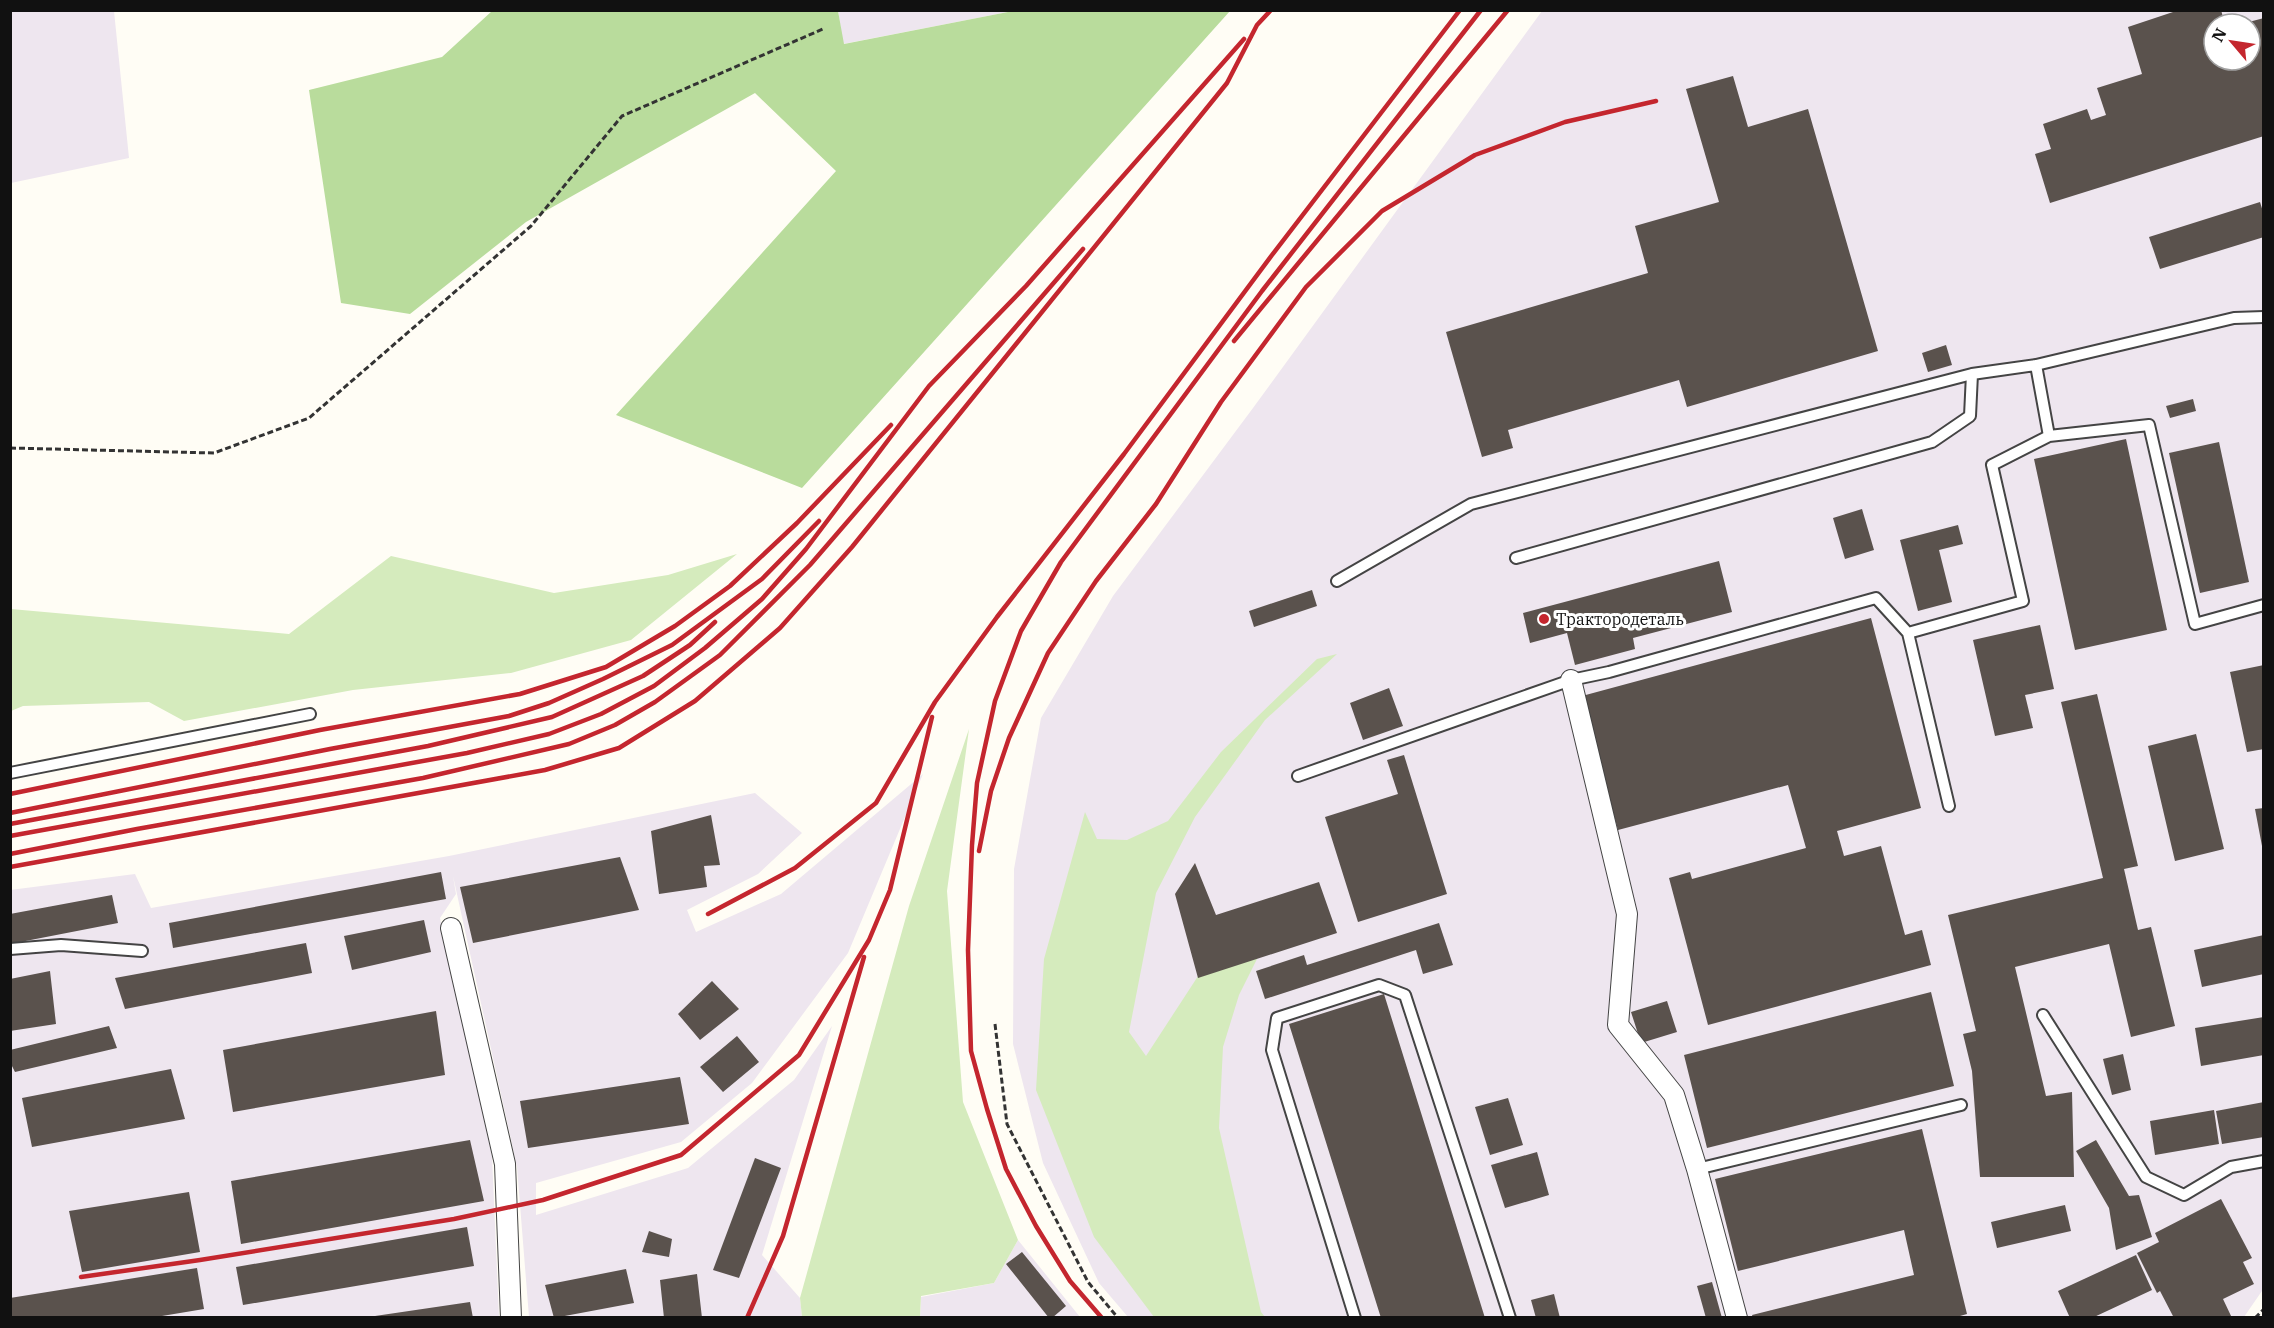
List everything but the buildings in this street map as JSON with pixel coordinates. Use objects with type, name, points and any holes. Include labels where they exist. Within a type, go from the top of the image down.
[{"type":"street","points":[[1570,680],[1627,914],[1618,1025],[1674,1095],[1697,1169],[1737,1317]]},
{"type":"street","points":[[452,928],[505,1164],[511,1317]]},
{"type":"lane","points":[[1337,581],[1471,504],[1972,374],[2036,365],[2234,318],[2264,317]]},
{"type":"lane","points":[[2036,365],[2049,436]]},
{"type":"lane","points":[[1516,558],[1932,442],[1970,416],[1972,374]]},
{"type":"lane","points":[[1908,633],[2023,601],[1992,465],[2049,436],[2149,425],[2195,624],[2264,605]]},
{"type":"lane","points":[[1298,776],[1570,680],[1609,672],[1876,598],[1908,633],[1949,806]]},
{"type":"lane","points":[[10,773],[310,714]]},
{"type":"lane","points":[[10,949],[61,945],[141,951]]},
{"type":"lane","points":[[1355,1317],[1272,1050],[1277,1018],[1379,985],[1405,995],[1510,1317]]},
{"type":"lane","points":[[2043,1015],[2146,1177],[2184,1195],[2231,1167],[2264,1161]]},
{"type":"lane","points":[[1697,1169],[1960,1105]]},
{"type":"path","points":[[10,448],[214,453],[309,418],[531,226],[622,116],[823,28]]},
{"type":"path","points":[[995,1024],[1007,1124],[1088,1282],[1118,1317]]},
{"type":"path","points":[[2254,1317],[2264,1309]]},
{"type":"shaded area","points":[[11,10],[114,11],[129,158],[11,183]]},
{"type":"shaded area","points":[[838,10],[1013,11],[843,44]]},
{"type":"shaded area","points":[[1542,11],[2263,11],[2264,1288],[2244,1317],[1128,1317],[1099,1283],[1043,1163],[1013,1044],[1014,869],[1041,718],[1113,596]]},
{"type":"shaded area","points":[[923,774],[848,953],[752,1083],[681,1142],[536,1183],[536,1215],[688,1168],[794,1080],[832,1026],[762,1255],[800,1298],[802,1317],[529,1317],[517,1167],[453,876],[456,894],[440,918],[492,1156],[499,1317],[11,1317],[10,890],[135,874],[151,908],[449,856],[755,793],[802,833],[758,874],[687,910],[696,932],[781,894]]},
{"type":"shaded area","points":[[1018,1240],[1080,1317],[920,1318],[921,1297],[994,1283]]},
{"type":"green space","points":[[492,11],[838,11],[844,44],[1013,11],[1230,11],[802,488],[616,415],[836,171],[755,93],[526,222],[410,314],[341,303],[309,90],[442,57]]},
{"type":"green space","points":[[737,554],[631,640],[511,673],[353,690],[184,721],[149,702],[23,706],[11,711],[11,609],[289,634],[391,556],[554,593],[668,575]]},
{"type":"green space","points":[[1337,654],[1265,720],[1195,817],[1156,893],[1129,1032],[1146,1056],[1202,970],[1258,957],[1239,995],[1223,1047],[1219,1128],[1261,1312],[1265,1317],[1154,1317],[1094,1237],[1036,1090],[1044,959],[1085,812],[1097,839],[1127,840],[1168,821],[1221,752],[1317,659]]},
{"type":"green space","points":[[969,729],[947,891],[963,1102],[1018,1240],[994,1283],[921,1296],[920,1317],[802,1317],[800,1298],[909,906]]},
{"type":"railway","points":[[10,867],[545,770],[619,748],[695,701],[780,628],[852,547],[1227,83],[1257,25],[1271,10]]},
{"type":"railway","points":[[708,914],[795,868],[876,803],[935,702],[997,617],[1124,454],[1272,255],[1460,10]]},
{"type":"railway","points":[[1102,1318],[1070,1281],[1036,1226],[1006,1169],[971,1051],[968,950],[972,845],[977,783],[995,701],[1021,631],[1061,562],[1262,291],[1481,10]]},
{"type":"railway","points":[[1234,341],[1508,10]]},
{"type":"railway","points":[[10,836],[467,753],[549,734],[601,714],[654,686],[705,648],[762,599],[806,549],[929,386],[1026,286],[1244,39]]},
{"type":"railway","points":[[979,851],[991,791],[1009,738],[1048,653],[1096,581],[1156,504],[1221,402],[1306,287],[1382,211],[1475,155],[1565,122],[1656,101]]},
{"type":"railway","points":[[10,854],[423,778],[569,744],[615,725],[655,702],[720,655],[810,565],[1083,249]]},
{"type":"railway","points":[[10,794],[320,730],[520,694],[606,667],[675,626],[730,586],[797,523],[891,425]]},
{"type":"railway","points":[[10,813],[509,716],[549,703],[672,645],[762,579],[819,521]]},
{"type":"railway","points":[[10,824],[428,746],[552,717],[643,676],[690,645],[715,622]]},
{"type":"railway","points":[[81,1277],[454,1219],[543,1200],[681,1155],[799,1055],[869,940],[890,890],[932,717]]},
{"type":"railway","points":[[747,1318],[783,1236],[864,957]]},
{"type":"place","name":"Трактородеталь","points":[[1544,619]]}]
